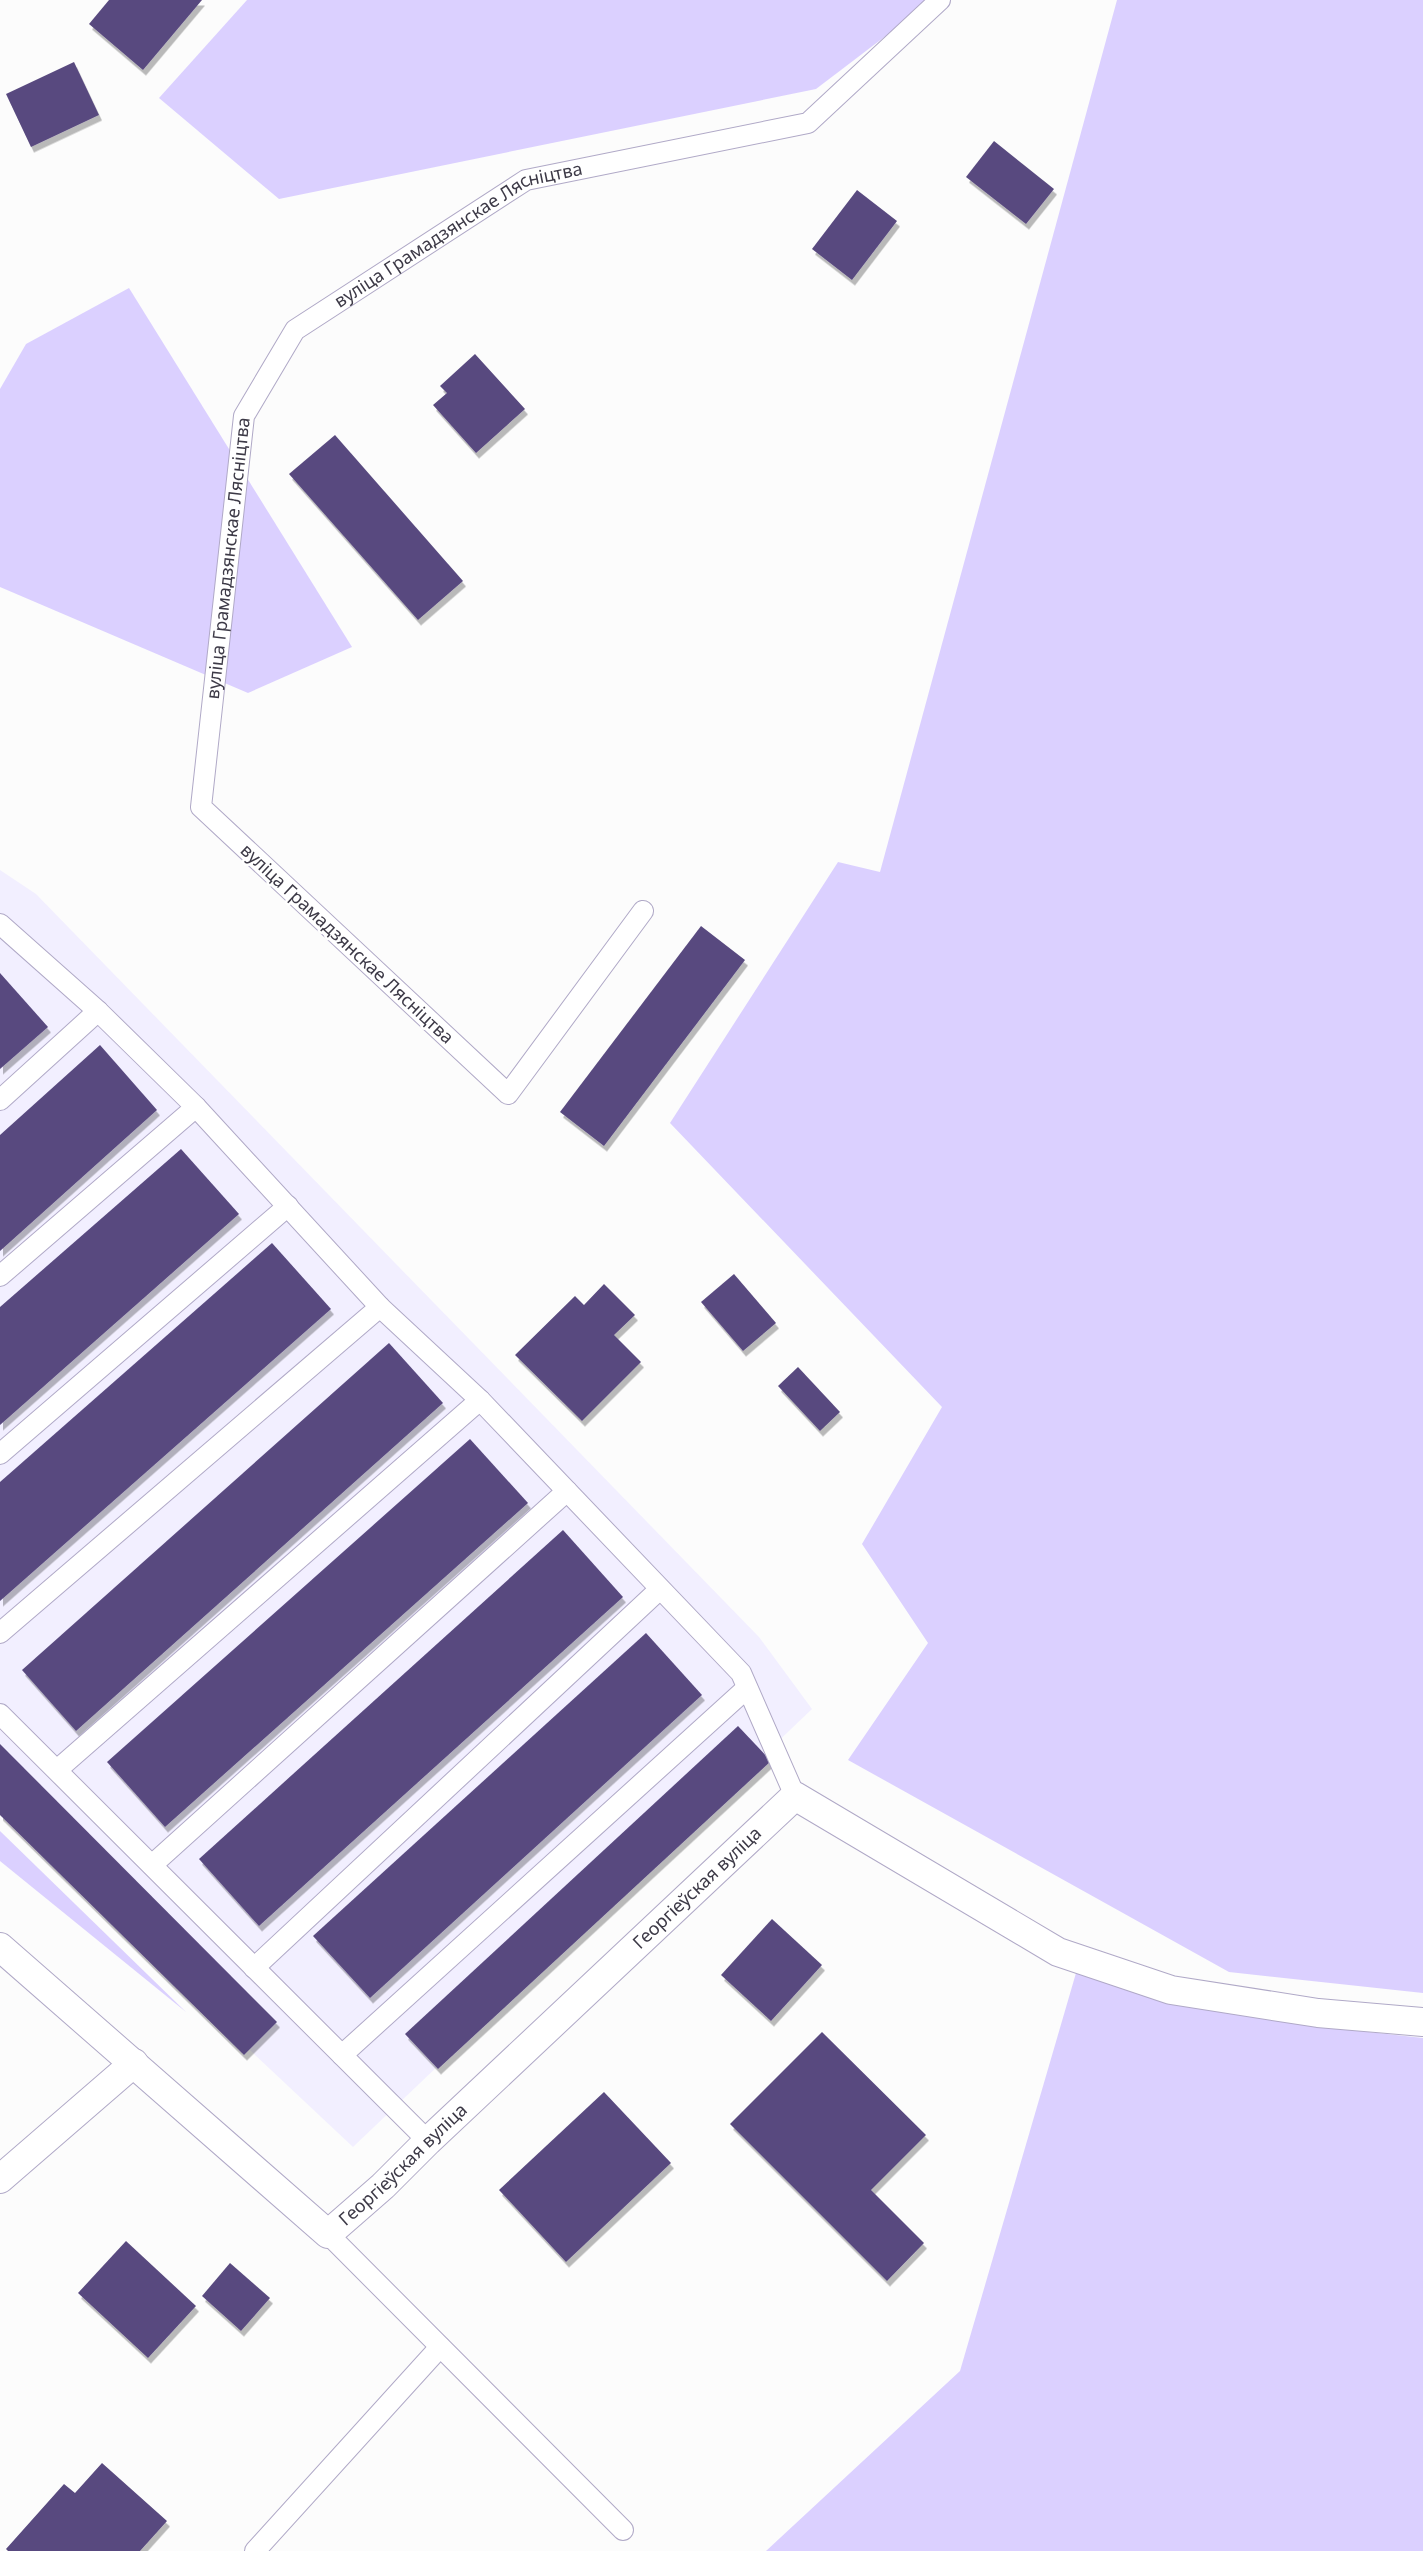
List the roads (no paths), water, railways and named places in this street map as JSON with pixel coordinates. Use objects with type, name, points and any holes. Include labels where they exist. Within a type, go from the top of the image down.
[{"type":"street","points":[[796,1796],[1058,1952],[1171,1990],[1318,2013],[1423,2022]]},
{"type":"street","name":"Георгіеўская вуліца","points":[[0,1947],[328,2234],[383,2186],[428,2141],[796,1796]]},
{"type":"street","points":[[0,2179],[134,2063]]},
{"type":"lane","name":"вуліца Грамадзянскае Лясніцтва","points":[[643,910],[508,1094],[201,807],[244,416],[295,330],[526,180],[808,123],[940,0]]},
{"type":"lane","points":[[3,932],[98,1011],[196,1107],[380,1307],[480,1400],[741,1673],[796,1796]]},
{"type":"lane","points":[[0,1100],[98,1011]]},
{"type":"lane","points":[[0,1276],[196,1107]]},
{"type":"lane","points":[[0,1454],[288,1206]]},
{"type":"lane","points":[[0,1633],[380,1307]]},
{"type":"lane","points":[[57,1770],[480,1400]]},
{"type":"lane","points":[[152,1865],[567,1491]]},
{"type":"lane","points":[[254,1968],[660,1589]]},
{"type":"lane","points":[[342,2055],[747,1688]]},
{"type":"lane","points":[[0,1714],[428,2141]]},
{"type":"lane","points":[[328,2234],[622,2530]]},
{"type":"lane","points":[[254,2551],[440,2348]]}]
